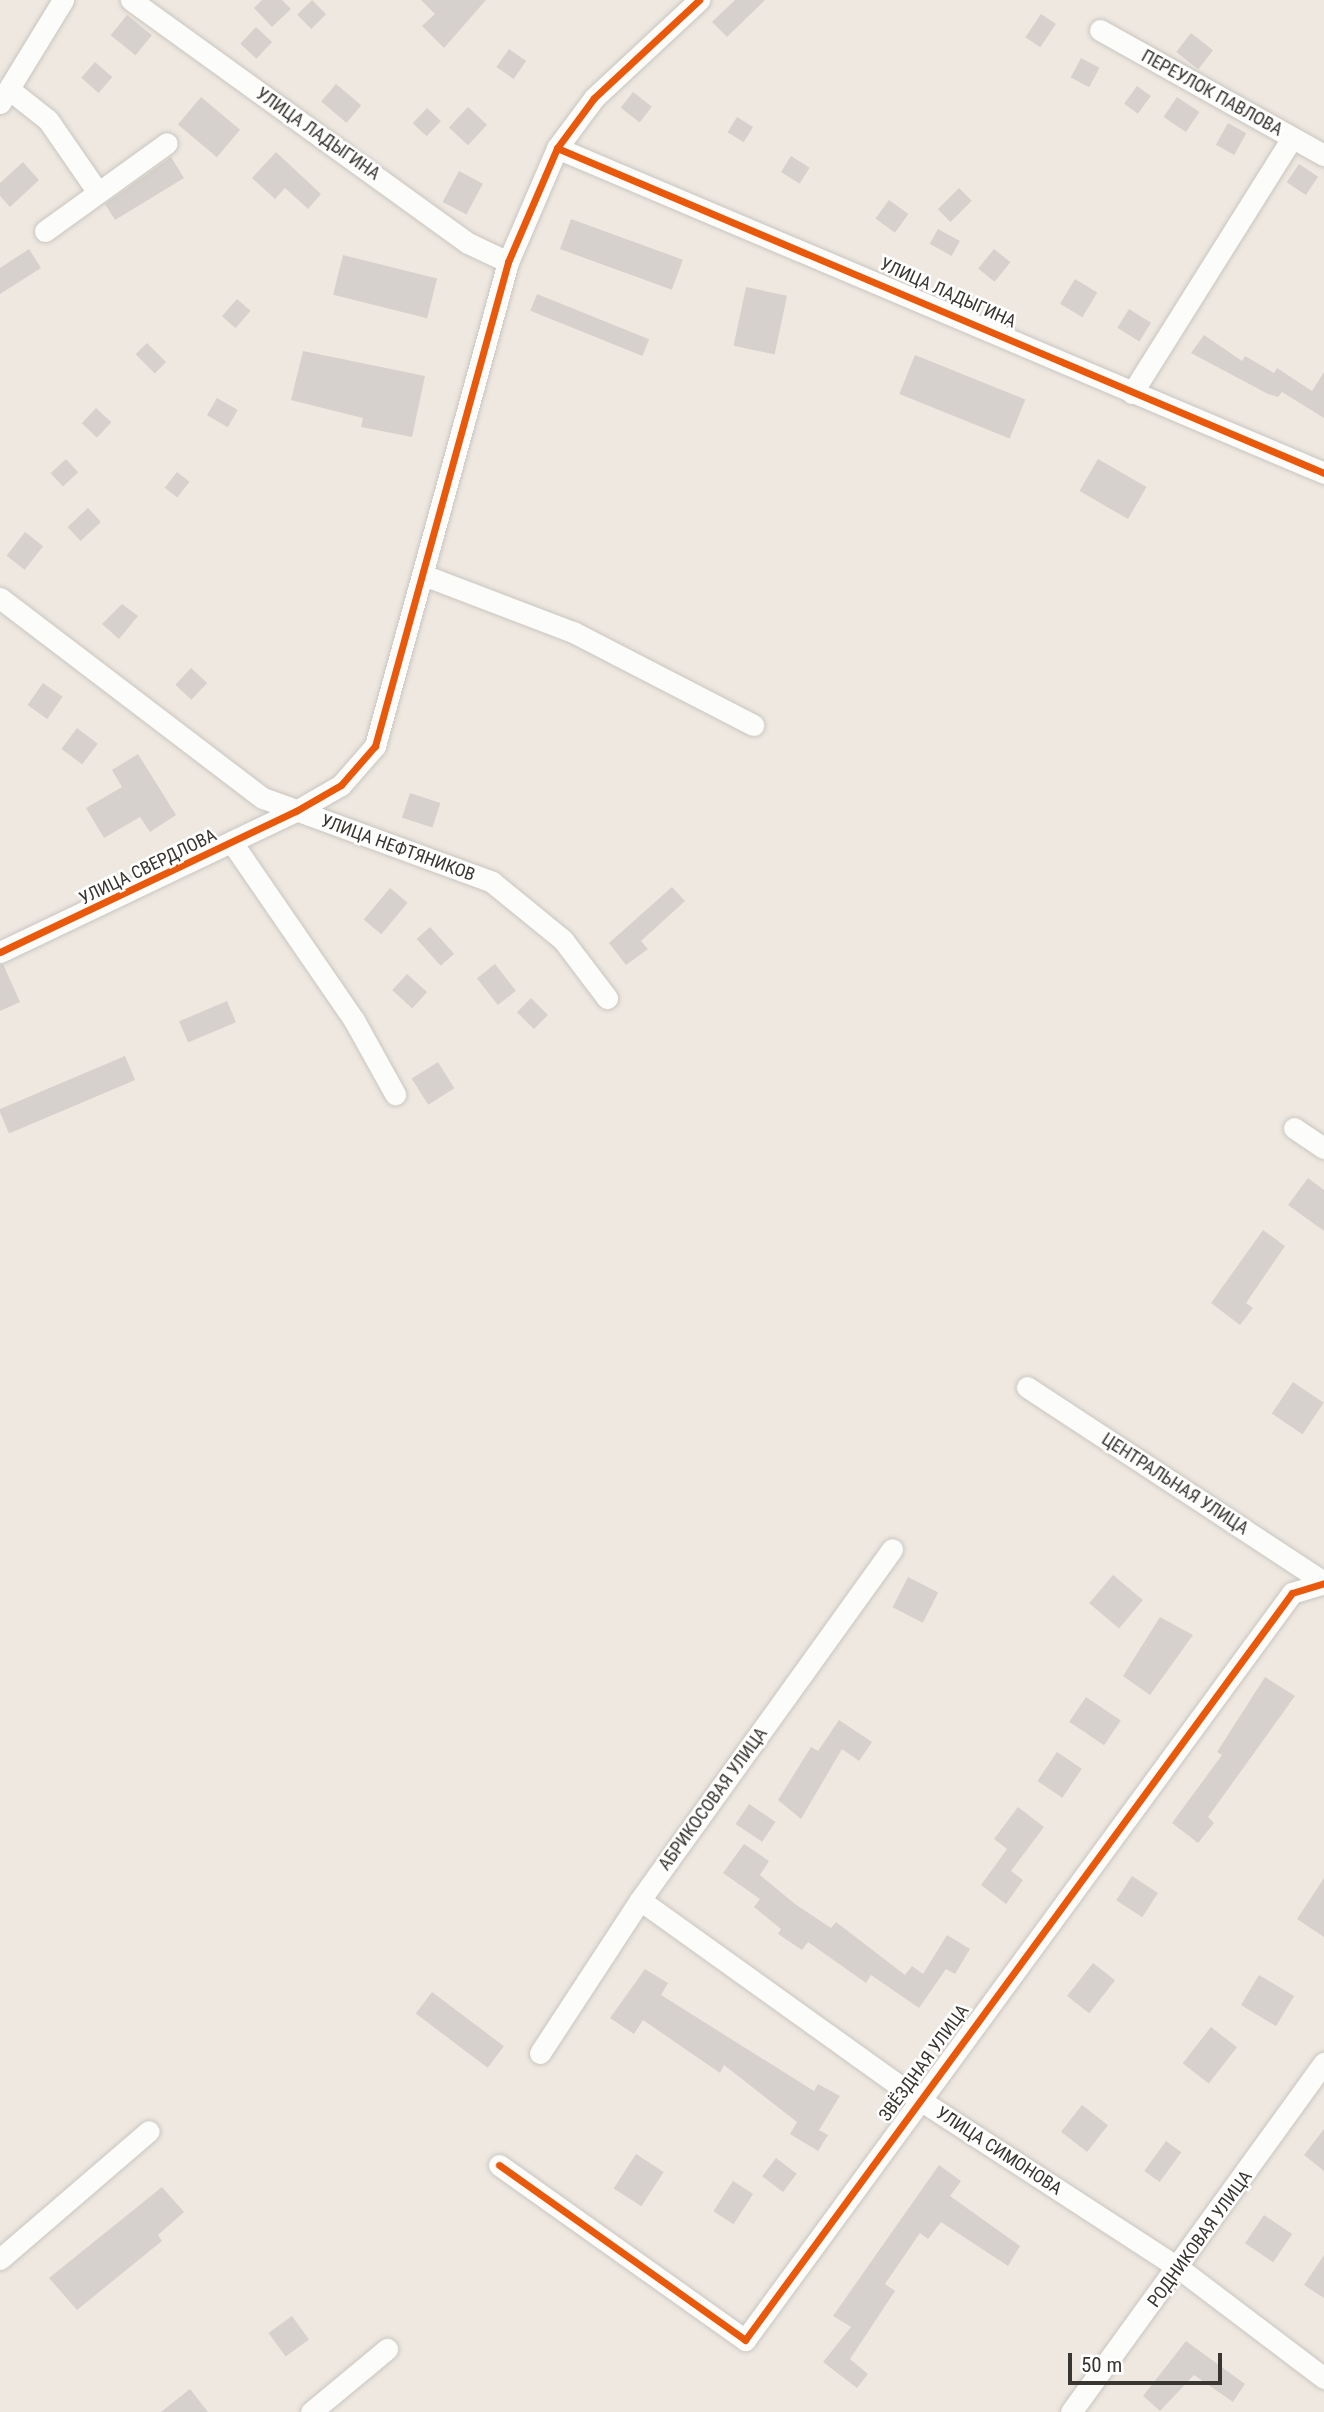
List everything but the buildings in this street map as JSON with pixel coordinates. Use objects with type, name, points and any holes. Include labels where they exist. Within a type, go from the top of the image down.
[{"type":"street","points":[[63,0],[5,96],[48,120],[97,191]]},
{"type":"street","name":"УЛИЦА ЛАДЫГИНА","points":[[131,0],[468,243],[508,262]]},
{"type":"street","name":"УЛИЦА СВЕРДЛОВА","points":[[0,952],[233,844],[296,811],[341,785],[375,746],[426,576],[508,262],[556,148],[594,98],[699,0]]},
{"type":"street","name":"ПЕРЕУЛОК ПАВЛОВА","points":[[1100,30],[1324,155]]},
{"type":"street","points":[[1132,393],[1292,138]]},
{"type":"street","points":[[45,231],[167,143]]},
{"type":"street","name":"УЛИЦА ЛАДЫГИНА","points":[[556,148],[889,284],[1132,393],[1324,473]]},
{"type":"street","points":[[426,576],[573,632],[753,726]]},
{"type":"street","name":"УЛИЦА НЕФТЯНИКОВ","points":[[0,598],[263,798],[492,882],[563,940],[607,998]]},
{"type":"street","points":[[233,844],[354,1020],[395,1094]]},
{"type":"street","points":[[1294,1128],[1324,1148]]},
{"type":"street","name":"ЦЕНТРАЛЬНАЯ УЛИЦА","points":[[1027,1387],[1324,1582]]},
{"type":"street","name":"АБРИКОСОВАЯ УЛИЦА","points":[[540,2053],[640,1900],[892,1549]]},
{"type":"street","name":"ЗВЁЗДНАЯ УЛИЦА","points":[[499,2165],[745,2340],[917,2098],[1292,1593],[1324,1582]]},
{"type":"street","name":"УЛИЦА СИМОНОВА","points":[[640,1900],[917,2098],[1180,2269],[1324,2378]]},
{"type":"street","name":"РОДНИКОВАЯ УЛИЦА","points":[[1071,2412],[1180,2269],[1324,2063]]},
{"type":"street","points":[[0,2259],[149,2131]]},
{"type":"street","points":[[311,2412],[387,2349]]},
{"type":"cycle path","points":[[0,952],[296,811],[341,785],[375,746],[508,262],[557,148],[594,98],[699,0]]},
{"type":"cycle path","points":[[557,148],[1324,473]]},
{"type":"cycle path","points":[[499,2165],[745,2340],[1292,1593],[1324,1583]]}]
